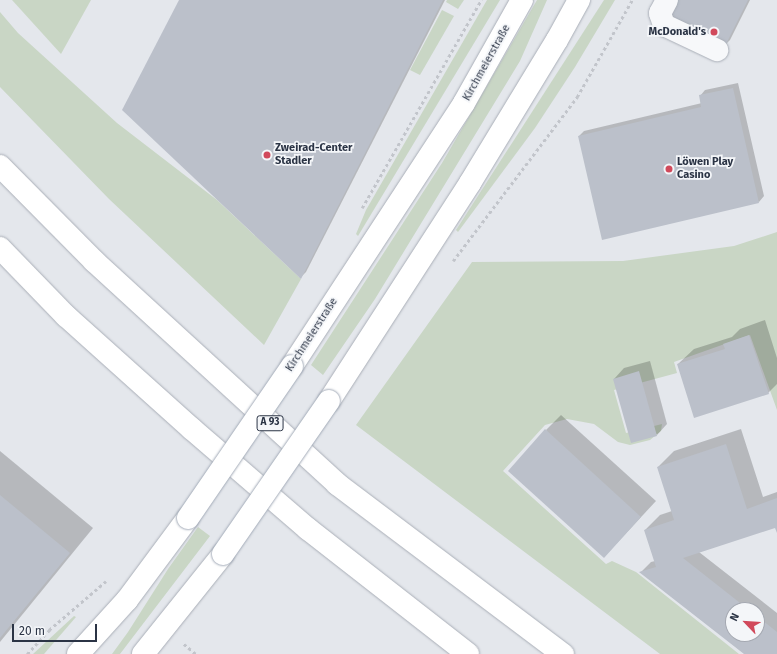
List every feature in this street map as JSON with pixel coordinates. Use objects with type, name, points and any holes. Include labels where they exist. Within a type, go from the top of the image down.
[{"type":"main road","name":"Kirchmeierstraße","points":[[78,654],[127,600],[188,518],[292,366],[464,103],[522,0]]},
{"type":"main road","points":[[143,654],[223,554],[329,400],[470,183],[557,40],[579,0]]},
{"type":"main road","name":"A 93","points":[[0,166],[94,261],[337,484],[562,654]]},
{"type":"main road","points":[[0,248],[66,316],[198,434],[308,529],[468,654]]},
{"type":"main road","points":[[432,627],[447,654]]},
{"type":"lane","points":[[667,0],[660,13],[664,25],[718,50]]},
{"type":"path","points":[[362,209],[481,0]]},
{"type":"path","points":[[451,264],[577,97],[632,0]]},
{"type":"path","points":[[27,654],[49,630],[107,581]]},
{"type":"green space","points":[[12,0],[91,0],[61,54]]},
{"type":"green space","points":[[447,0],[464,0],[458,9],[446,2]]},
{"type":"green space","points":[[487,0],[500,0],[358,236],[356,234],[366,210]]},
{"type":"green space","points":[[537,0],[547,0],[520,61],[375,299],[323,375],[311,365],[442,163]]},
{"type":"green space","points":[[604,0],[615,0],[575,67],[535,128],[458,232],[456,230]]},
{"type":"green space","points":[[442,10],[454,16],[420,75],[410,70]]},
{"type":"green space","points":[[0,12],[18,33],[117,123],[217,200],[301,279],[264,345],[109,199],[0,87]]},
{"type":"green space","points":[[777,232],[777,410],[750,335],[674,362],[677,373],[614,390],[626,433],[662,424],[661,431],[650,440],[630,445],[618,442],[594,424],[567,419],[545,425],[503,471],[606,564],[612,561],[636,572],[739,654],[660,654],[356,425],[472,262],[623,261],[734,246]]},
{"type":"green space","points":[[198,527],[210,536],[120,654],[112,654],[128,632],[168,569]]},
{"type":"green space","points":[[74,616],[76,617],[44,654],[33,654]]},
{"type":"building","name":"Zweirad-Center Stadler","points":[[179,0],[443,0],[301,279],[122,110]]},
{"type":"building","name":"McDonald's","points":[[676,0],[748,0],[725,46],[667,17]]},
{"type":"building","name":"Löwen Play Casino","points":[[733,88],[759,203],[602,240],[578,136],[701,107],[699,95]]},
{"type":"building","points":[[749,335],[769,394],[694,418],[677,364],[725,349],[723,344]]},
{"type":"building","points":[[639,371],[657,436],[631,443],[613,379]]},
{"type":"building","points":[[545,429],[641,517],[604,558],[508,471]]},
{"type":"building","points":[[726,444],[747,509],[777,498],[777,533],[775,528],[683,558],[739,602],[725,602],[725,639],[639,572],[656,567],[644,530],[674,520],[657,467]]},
{"type":"building","points":[[0,495],[70,553],[0,638]]},
{"type":"building","points":[[765,622],[777,632],[777,654],[744,654],[729,642],[765,642]]},
{"type":"place","name":"McDonald's","points":[[714,32]]},
{"type":"place","name":"Zweirad-Center Stadler","points":[[267,155]]},
{"type":"place","name":"Löwen Play Casino","points":[[669,169]]}]
